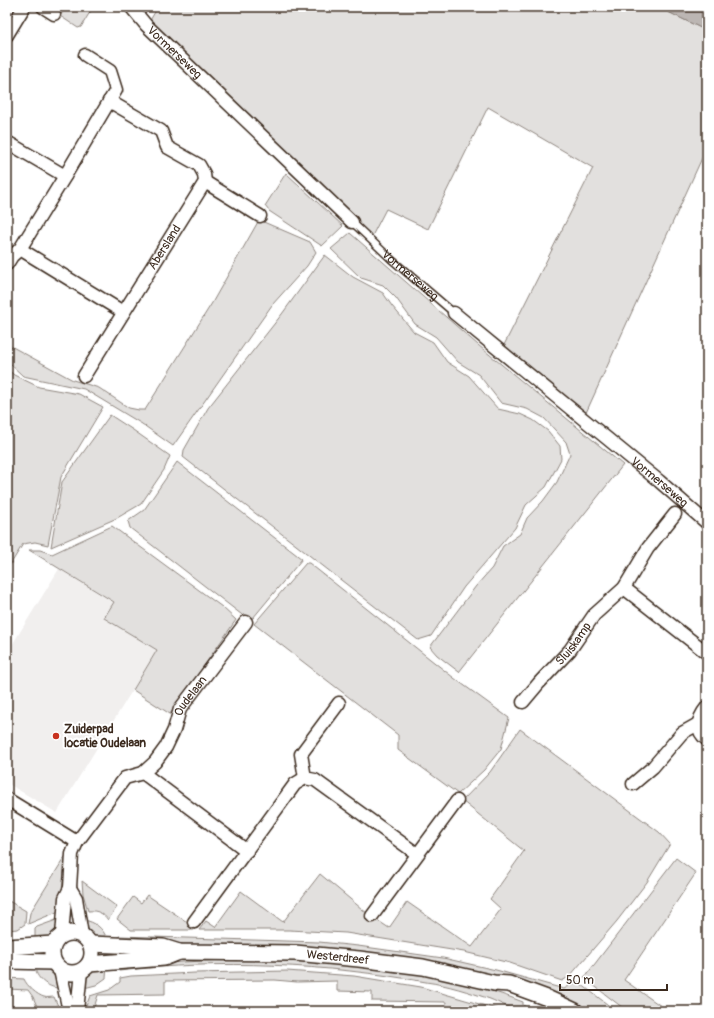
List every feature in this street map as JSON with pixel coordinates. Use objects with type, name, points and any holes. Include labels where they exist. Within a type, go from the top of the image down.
[{"type":"street","points":[[7,36],[24,7]]},
{"type":"street","points":[[43,7],[54,14]]},
{"type":"street","name":"Vormerseweg","points":[[131,7],[146,25],[352,222]]},
{"type":"street","points":[[7,264],[20,248],[116,90],[110,71],[85,55]]},
{"type":"street","points":[[109,101],[161,131],[167,147],[199,165],[204,174],[205,182],[260,216]]},
{"type":"street","points":[[7,142],[65,176]]},
{"type":"street","name":"Abersland","points":[[84,376],[205,182]]},
{"type":"street","points":[[20,248],[123,312]]},
{"type":"street","name":"Vormerseweg","points":[[454,313],[659,481],[707,523]]},
{"type":"street","name":"Sluiskamp","points":[[523,702],[570,650],[594,615],[624,588],[648,548],[675,514]]},
{"type":"street","points":[[624,588],[707,653]]},
{"type":"street","name":"Oudelaan","points":[[57,940],[65,898],[70,888],[72,854],[77,842],[125,778],[143,773],[155,762],[166,747],[174,730],[180,709],[246,622]]},
{"type":"street","points":[[305,778],[302,754],[339,703]]},
{"type":"street","points":[[707,707],[700,716],[698,724],[703,736],[707,740]]},
{"type":"street","points":[[633,784],[653,767],[682,733],[698,724]]},
{"type":"street","points":[[143,773],[247,851]]},
{"type":"street","points":[[194,922],[295,784],[305,778],[315,780],[417,854]]},
{"type":"street","points":[[7,800],[77,842]]},
{"type":"street","points":[[372,916],[456,801]]},
{"type":"street","name":"Oudelaan","points":[[70,888],[76,898],[86,940]]},
{"type":"street","points":[[7,947],[57,940],[68,933],[75,933],[86,940],[92,951],[92,957],[85,967],[77,1011]]},
{"type":"street","points":[[57,940],[51,951],[57,966],[69,1011]]},
{"type":"street","name":"Westerdreef","points":[[86,940],[163,947],[179,952],[295,953],[352,958],[423,967],[494,983],[509,984],[524,988],[575,1011]]},
{"type":"street","name":"Westerdreef","points":[[85,967],[164,958],[179,952]]},
{"type":"street","points":[[7,961],[57,966],[67,973],[74,973],[85,967]]},
{"type":"street","name":"Westerdreef","points":[[494,983],[507,992],[554,1011]]},
{"type":"lane","name":"Vormerseweg","points":[[352,222],[391,259],[454,313]]},
{"type":"shaded area","points":[[66,7],[93,7],[81,27],[78,28],[60,16]]},
{"type":"shaded area","points":[[158,7],[658,7],[707,31],[707,147],[585,415],[503,347],[593,168],[488,107],[428,229],[386,209],[372,236],[149,22]]},
{"type":"shaded area","points":[[658,7],[707,7],[707,31]]},
{"type":"shaded area","points":[[286,173],[343,226],[322,246],[269,211],[265,206]]},
{"type":"shaded area","points":[[259,220],[310,242],[316,252],[307,266],[272,305],[173,446],[142,424],[84,389],[23,376],[7,361],[7,344],[73,380],[99,388],[129,408],[145,410],[212,303]]},
{"type":"shaded area","points":[[350,233],[478,345],[623,465],[459,672],[437,655],[430,647],[476,586],[492,568],[503,546],[520,534],[527,518],[543,501],[557,482],[570,454],[566,442],[544,418],[527,409],[501,403],[479,375],[458,362],[436,337],[415,324],[396,298],[383,285],[361,278],[331,249]]},
{"type":"shaded area","points":[[325,255],[353,277],[383,293],[414,332],[433,342],[447,362],[469,376],[498,409],[520,414],[533,420],[548,431],[560,446],[561,459],[546,487],[526,505],[515,528],[464,587],[431,636],[418,640],[183,457],[184,450],[208,408],[282,314]]},
{"type":"shaded area","points":[[7,369],[14,375],[39,387],[79,394],[103,407],[61,477],[48,545],[35,542],[23,544],[7,570]]},
{"type":"shaded area","points":[[110,415],[170,456],[164,470],[141,504],[117,518],[51,547],[62,482]]},
{"type":"shaded area","points":[[177,462],[302,559],[253,618],[246,618],[130,528],[128,521],[144,510]]},
{"type":"shaded area","points":[[112,526],[222,607],[236,620],[170,714],[133,690],[157,650],[104,618],[114,602],[29,550],[40,550],[52,554]]},
{"type":"shaded area","points":[[306,563],[309,563],[454,678],[509,718],[501,749],[484,770],[458,794],[398,750],[398,735],[254,624]]},
{"type":"shaded area","name":"Zuiderpad locatie Oudelaan","points":[[59,569],[114,603],[104,618],[157,650],[57,813],[7,783],[7,653]]},
{"type":"shaded area","points":[[520,729],[659,832],[670,844],[647,882],[617,921],[570,976],[562,981],[510,963],[464,952],[346,933],[289,930],[199,930],[206,921],[215,927],[241,891],[283,922],[320,874],[368,914],[367,918],[375,923],[377,920],[389,928],[407,902],[472,947],[501,909],[490,899],[524,851],[462,801],[490,772]]},
{"type":"shaded area","points":[[66,855],[61,898],[57,912],[28,924],[30,913]]},
{"type":"shaded area","points":[[676,858],[696,873],[624,980],[668,1011],[627,1011],[584,978]]},
{"type":"shaded area","points":[[82,881],[117,907],[108,920],[100,912],[88,911],[83,894]]},
{"type":"shaded area","points":[[147,895],[196,928],[194,930],[131,930],[117,919],[133,897],[141,903]]},
{"type":"shaded area","points":[[7,900],[26,911],[25,924],[18,929],[7,930]]},
{"type":"shaded area","points":[[59,919],[54,933],[45,939],[35,941],[35,929],[37,927]]},
{"type":"shaded area","points":[[84,920],[92,922],[98,926],[107,939],[97,939],[89,931]]},
{"type":"shaded area","points":[[119,936],[319,942],[443,958],[496,970],[564,989],[577,981],[616,1011],[584,1011],[567,1002],[507,979],[441,963],[322,948],[118,942]]},
{"type":"shaded area","points":[[248,959],[353,965],[423,975],[491,991],[523,1002],[523,1005],[533,1011],[517,1010],[466,991],[442,985],[388,976],[311,967],[234,964],[157,967],[119,971],[119,965]]},
{"type":"shaded area","points":[[35,966],[52,972],[56,978],[59,988],[55,988],[43,982],[37,974]]},
{"type":"shaded area","points":[[107,966],[106,978],[96,985],[84,988],[87,978],[91,972]]},
{"type":"shaded area","points":[[287,971],[354,976],[421,987],[503,1011],[446,1011],[446,1002],[372,1001],[372,992],[337,991],[337,981],[297,982],[275,980],[165,981],[165,994],[98,995],[93,1011],[86,1011],[86,1006],[90,996],[109,990],[120,982],[120,978],[131,976],[195,973]]},
{"type":"shaded area","points":[[7,978],[24,979],[35,992],[41,996],[54,997],[59,1011],[39,1011],[28,990],[7,989]]},
{"type":"place","name":"Zuiderpad locatie Oudelaan","points":[[56,736]]}]
